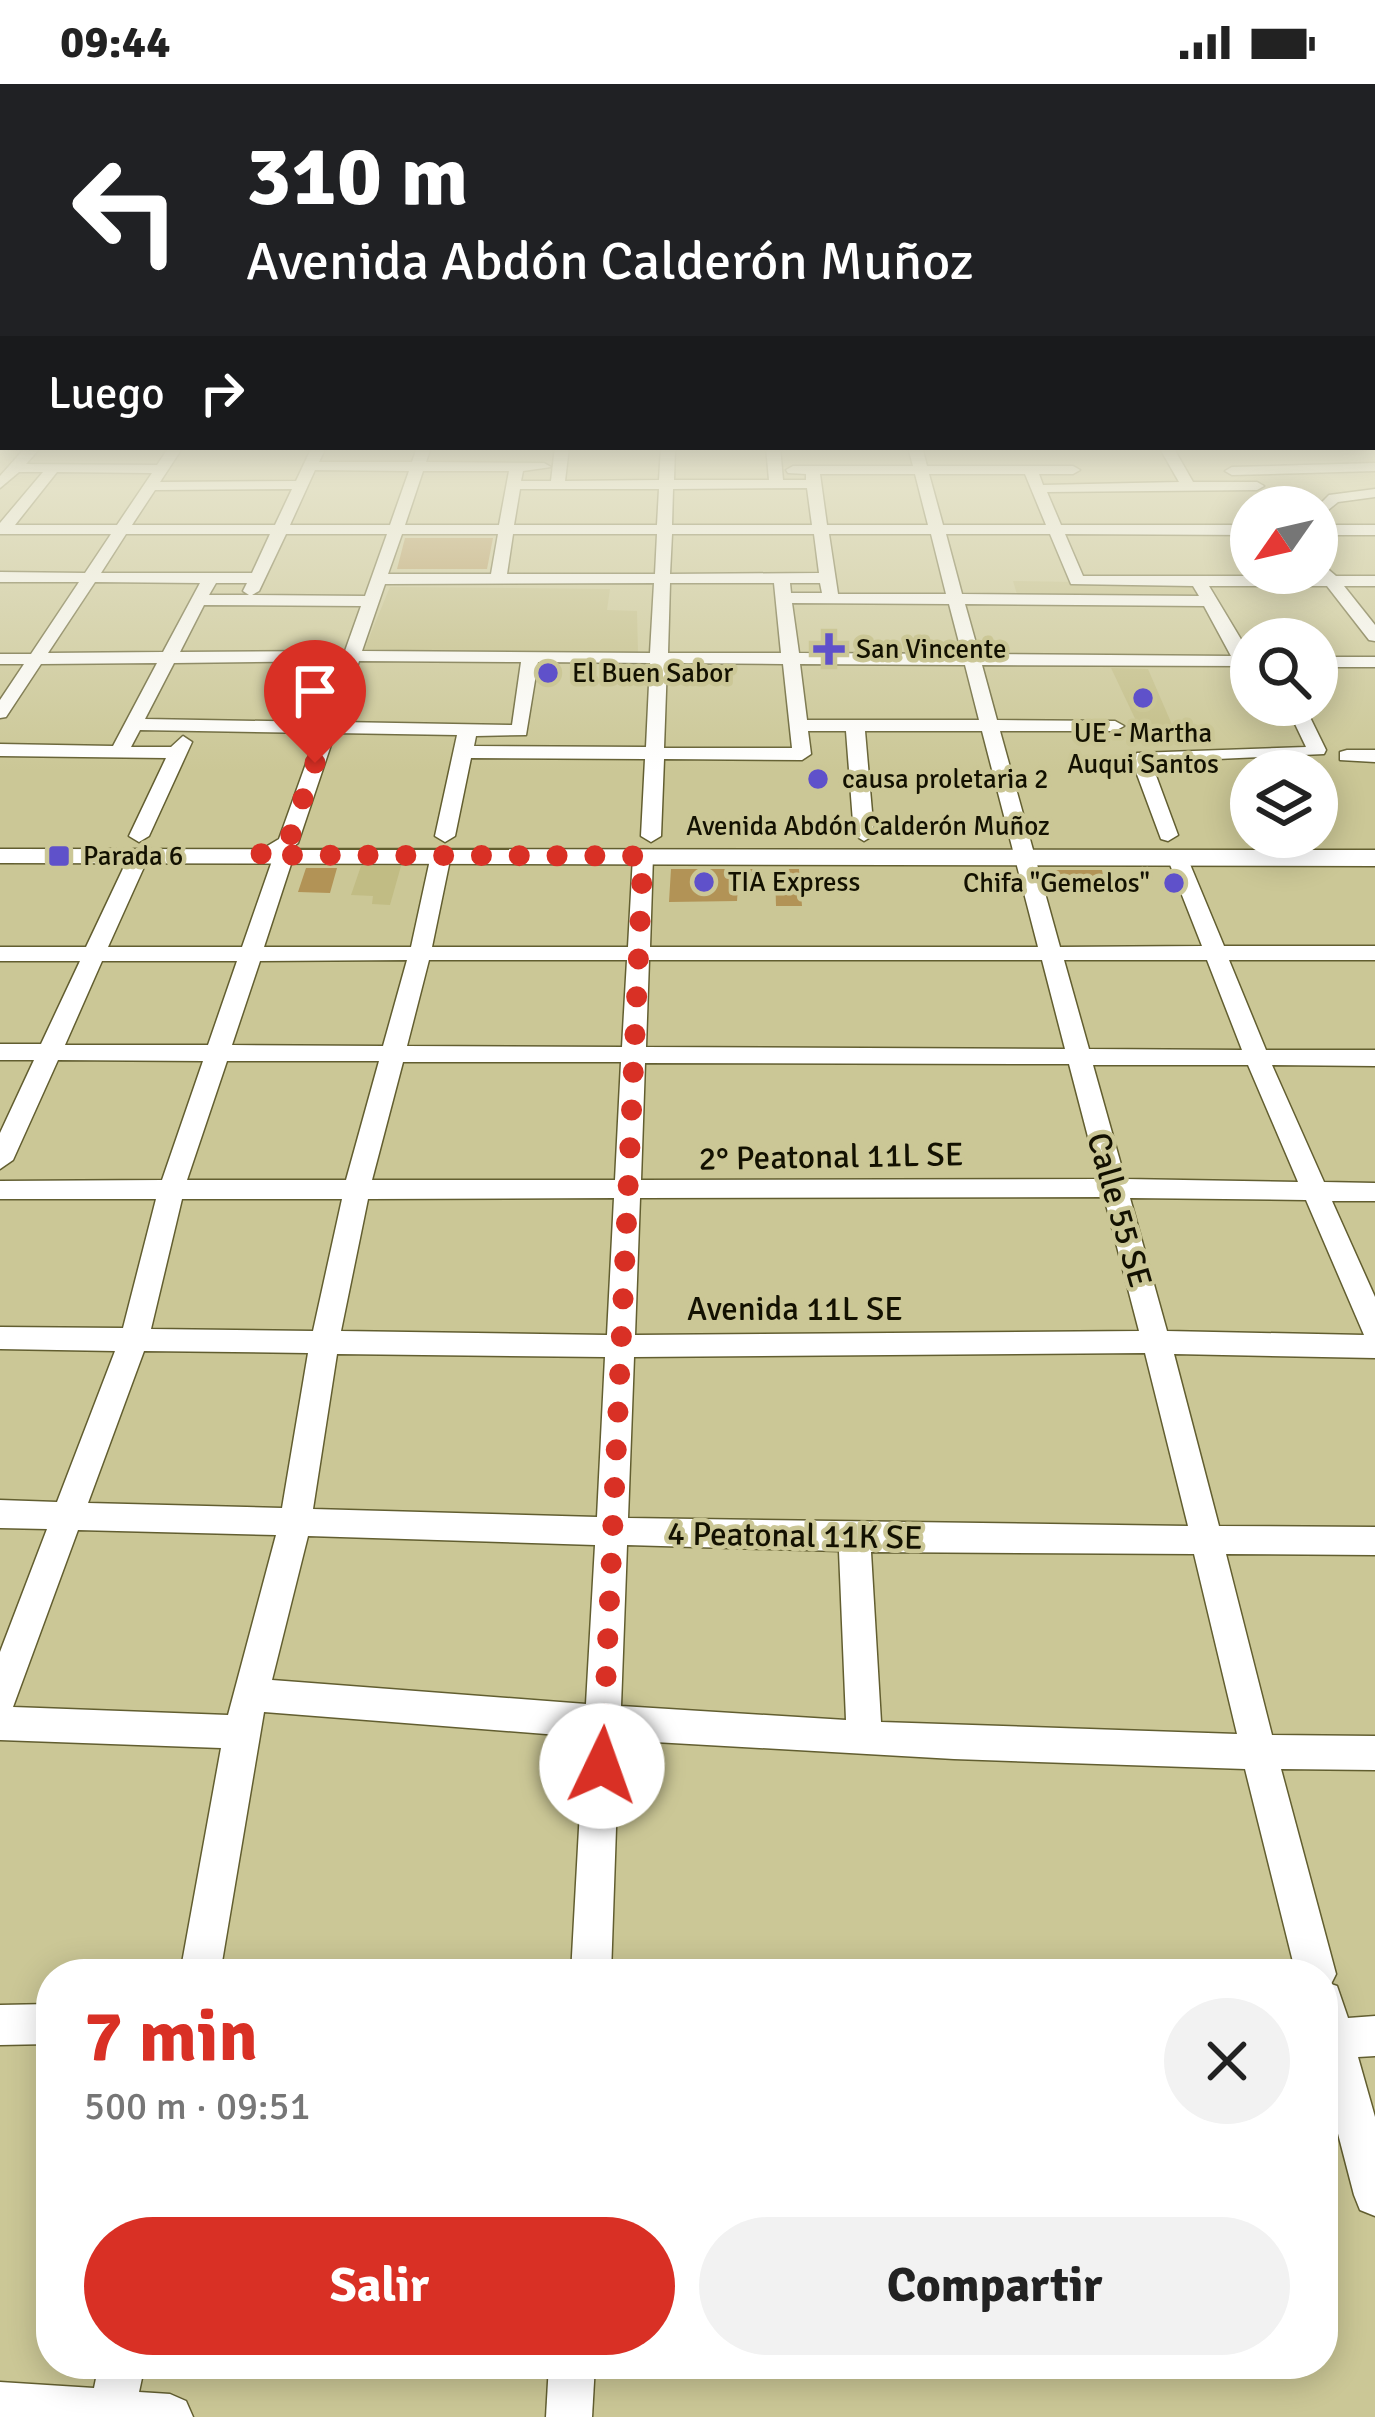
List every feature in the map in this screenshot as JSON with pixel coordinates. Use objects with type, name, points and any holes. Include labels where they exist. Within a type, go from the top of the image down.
[{"type":"main road","points":[[1338,835],[1375,835]]},
{"type":"main road","name":"Avenida Abdón Calderón Muñoz","points":[[0,836],[278,849],[1173,846],[1375,858]]},
{"type":"main road","name":"Avenida Abdón Calderón Muñoz","points":[[647,846],[864,836],[1020,846]]},
{"type":"main road","name":"Avenida Abdón Calderón Muñoz","points":[[1173,846],[1230,838]]},
{"type":"main road","name":"Avenida Abdón Calderón Muñoz","points":[[0,856],[139,846],[278,849]]},
{"type":"street","points":[[0,713],[104,555]]},
{"type":"street","points":[[246,600],[267,555]]},
{"type":"street","points":[[0,1696],[136,1336],[171,1191],[250,954],[278,849],[327,727],[385,555]]},
{"type":"street","points":[[498,578],[501,555]]},
{"type":"street","points":[[592,1959],[661,555]]},
{"type":"street","points":[[823,555],[832,599]]},
{"type":"street","name":"Calle 55 SE","points":[[943,555],[1156,1342],[1312,1959]]},
{"type":"street","points":[[1066,555],[1077,581],[1230,581]]},
{"type":"street","points":[[0,577],[256,578]]},
{"type":"street","points":[[119,752],[210,578]]},
{"type":"street","points":[[377,579],[660,578],[783,588],[832,599],[1208,601]]},
{"type":"street","points":[[783,588],[825,578]]},
{"type":"street","points":[[1338,580],[1375,581]]},
{"type":"street","points":[[1199,581],[1230,635]]},
{"type":"street","points":[[463,752],[802,754],[783,588]]},
{"type":"street","points":[[1338,589],[1374,633]]},
{"type":"street","points":[[198,600],[370,601]]},
{"type":"street","points":[[0,659],[530,656],[1230,661]]},
{"type":"street","points":[[134,724],[520,731],[530,656]]},
{"type":"street","points":[[1338,662],[1375,662]]},
{"type":"street","points":[[798,724],[1115,726]]},
{"type":"street","points":[[0,1160],[192,725]]},
{"type":"street","points":[[855,725],[864,836]]},
{"type":"street","points":[[1305,726],[1317,750],[1307,754],[1150,755],[1141,760],[1257,1058],[1375,1328]]},
{"type":"street","points":[[203,1959],[242,1732],[295,1525],[325,1339],[357,1188],[420,954],[469,730]]},
{"type":"street","points":[[0,750],[177,753]]},
{"type":"street","points":[[1347,756],[1375,756]]},
{"type":"street","points":[[0,954],[1375,952]]},
{"type":"street","points":[[0,1052],[1375,1058]]},
{"type":"street","name":"2° Peatonal 11L SE","points":[[0,1190],[1112,1188],[1375,1192]]},
{"type":"street","name":"Avenida 11L SE","points":[[0,1337],[622,1346],[1156,1342],[1375,1347]]},
{"type":"street","name":"4 Peatonal 11K SE","points":[[0,1514],[854,1538],[1375,1541]]},
{"type":"street","points":[[854,1538],[864,1735]]},
{"type":"street","points":[[254,1695],[604,1724],[1375,1753]]},
{"type":"street","points":[[0,1723],[242,1732]]},
{"type":"street","points":[[0,2025],[36,2024]]},
{"type":"street","points":[[1339,2028],[1375,2195]]},
{"type":"street","points":[[112,2414],[119,2379]]},
{"type":"street","points":[[569,2417],[571,2379]]},
{"type":"street","points":[[0,2405],[170,2417]]},
{"type":"shaded area","points":[[1013,581],[1193,584],[1201,600],[1018,598]]},
{"type":"shaded area","points":[[390,587],[610,589],[607,610],[637,611],[638,654],[364,650]]},
{"type":"shaded area","name":"UE - Martha Auqui Santos","points":[[1111,668],[1148,669],[1173,727],[1139,727]]},
{"type":"shaded area","points":[[361,866],[401,866],[390,905],[372,904],[373,896],[351,895]]},
{"type":"building","points":[[401,555],[490,555],[487,569],[397,569]]},
{"type":"building","points":[[306,868],[337,868],[330,893],[298,892]]},
{"type":"building","name":"TIA Express","points":[[671,869],[760,869],[760,884],[738,886],[737,901],[669,902]]},
{"type":"building","points":[[775,869],[799,869],[802,906],[776,906]]},
{"type":"building","points":[[1047,870],[1102,870],[1106,891],[1054,891]]},
{"type":"place","name":"San Vincente","points":[[829,649]]},
{"type":"place","name":"El Buen Sabor","points":[[548,673]]},
{"type":"place","name":"UE - Martha Auqui Santos","points":[[1143,698]]},
{"type":"place","name":"causa proletaria 2","points":[[818,779]]},
{"type":"place","name":"Parada 6","points":[[59,856]]},
{"type":"place","name":"TIA Express","points":[[704,882]]},
{"type":"place","name":"Chifa \"Gemelos\"","points":[[1174,883]]},
{"type":"route","points":[[315,763],[288,843],[258,855],[643,856],[602,1766]]}]
